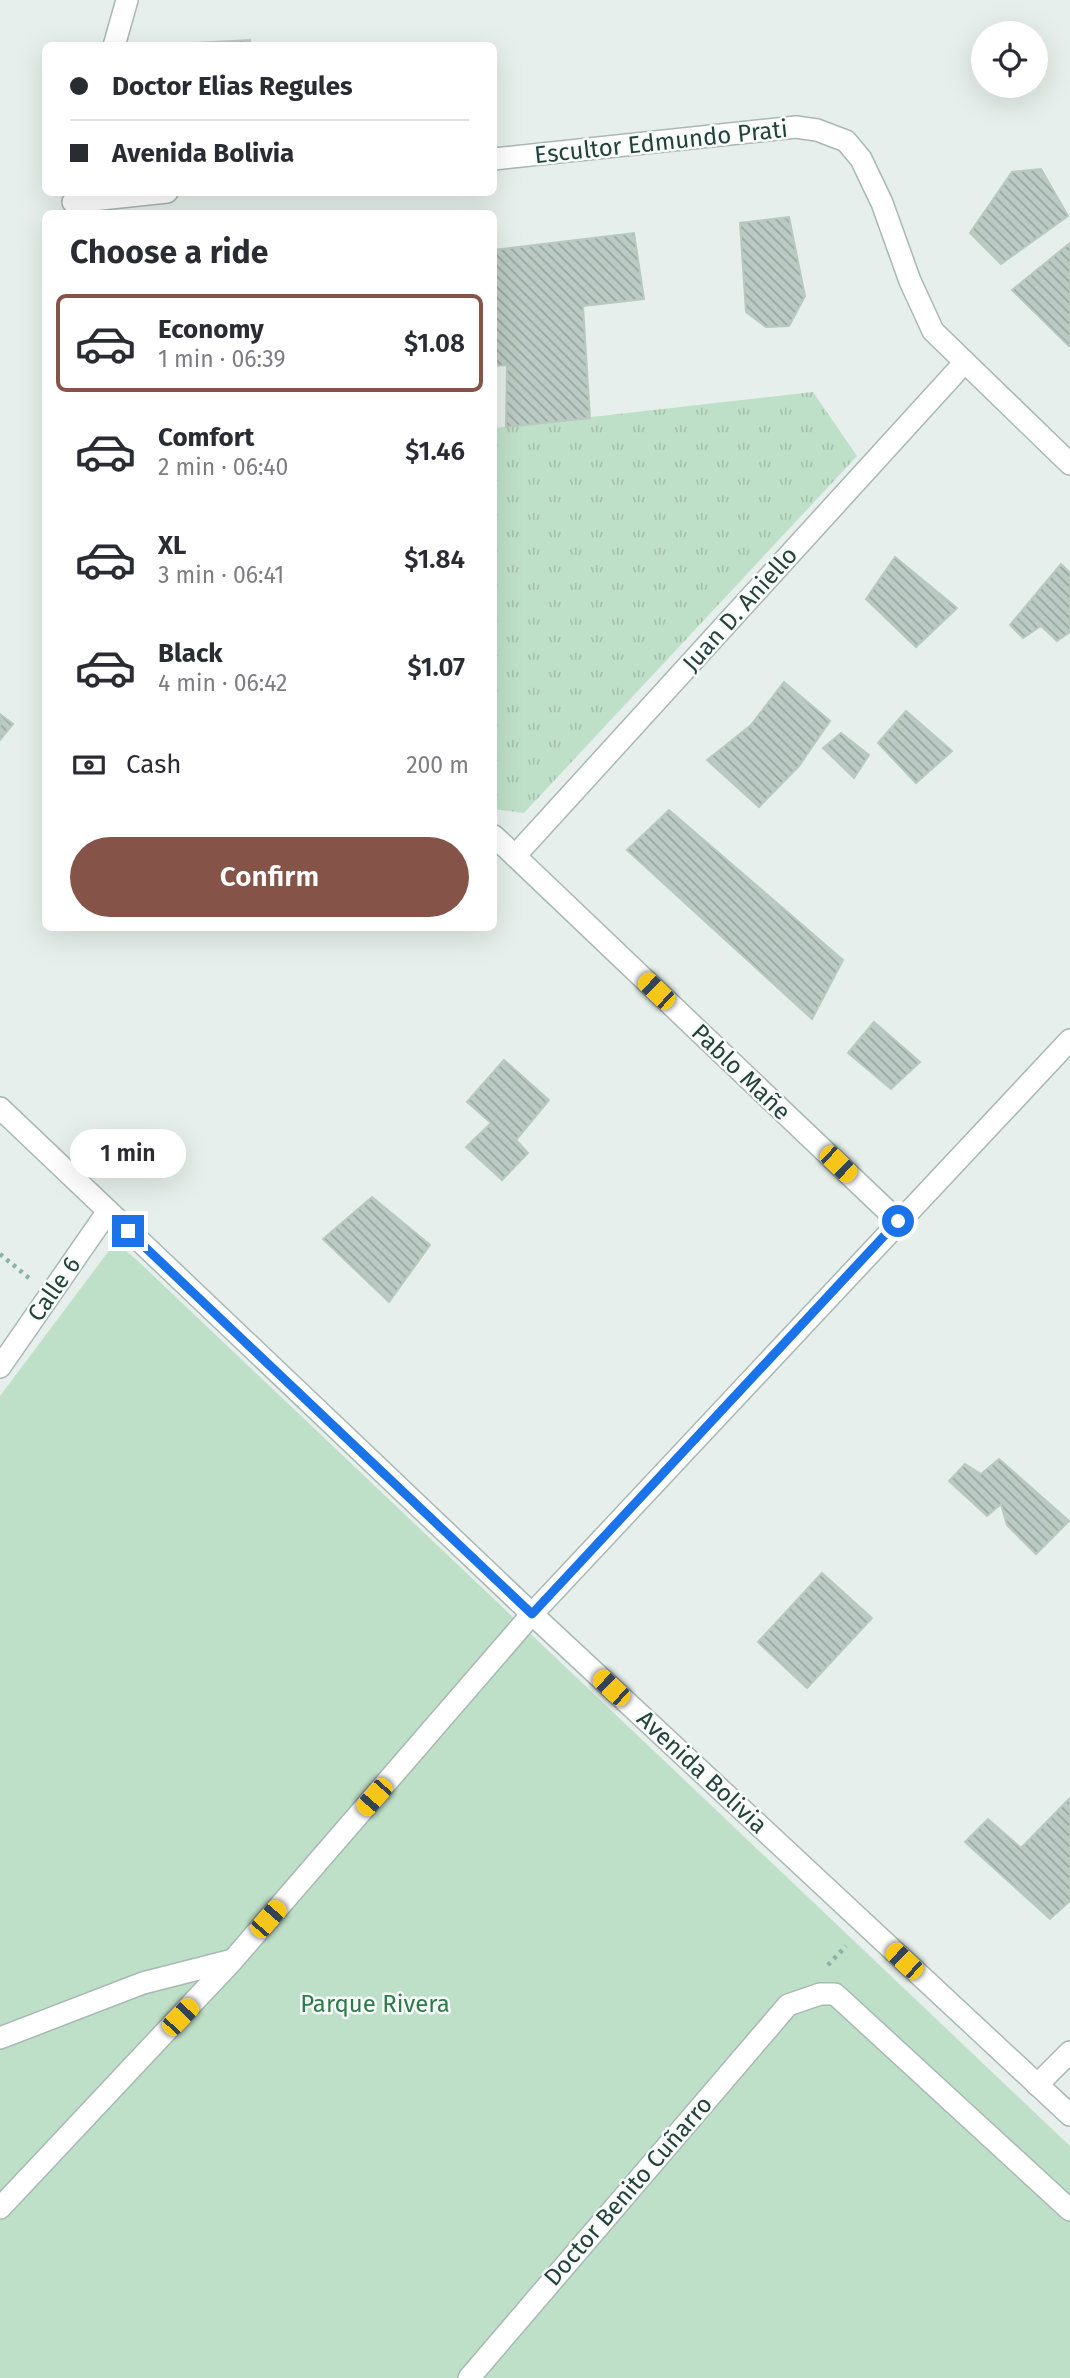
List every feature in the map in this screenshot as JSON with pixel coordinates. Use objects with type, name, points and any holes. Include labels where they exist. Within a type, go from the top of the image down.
[{"type":"street","points":[[115,42],[127,0]]},
{"type":"street","name":"Escultor Edmundo Prati","points":[[497,159],[796,127],[817,130],[846,141],[861,159],[882,203],[910,281],[933,331],[1070,464]]},
{"type":"street","points":[[73,203],[133,196]]},
{"type":"street","name":"Juan D. Aniello","points":[[515,856],[965,362]]},
{"type":"street","name":"Pablo Mañe","points":[[497,839],[898,1221]]},
{"type":"street","points":[[0,2208],[233,1960],[532,1614],[1070,1040]]},
{"type":"street","name":"Avenida Bolivia","points":[[0,1108],[532,1614],[1070,2115]]},
{"type":"street","name":"Calle 6","points":[[0,1367],[108,1212]]},
{"type":"street","points":[[0,2038],[143,1983],[233,1960]]},
{"type":"street","name":"Doctor Benito Cuñarro","points":[[469,2378],[788,2005],[820,1994],[835,1994],[1070,2210]]},
{"type":"street","points":[[1037,2085],[1070,2052]]},
{"type":"green space","points":[[813,392],[857,456],[524,813],[497,809],[497,428]]},
{"type":"green space","name":"Parque Rivera","points":[[111,1248],[123,1248],[140,1263],[1070,2146],[1070,2378],[0,2378],[0,1396]]},
{"type":"building","points":[[250,40],[250,42],[214,42]]},
{"type":"building","points":[[1041,169],[1068,216],[1001,264],[970,233],[1012,172]]},
{"type":"building","points":[[789,217],[805,296],[789,326],[766,327],[746,312],[740,223]]},
{"type":"building","points":[[634,233],[644,299],[583,306],[590,418],[506,427],[507,365],[497,366],[497,250]]},
{"type":"building","points":[[1070,243],[1070,345],[1069,346],[1012,290]]},
{"type":"building","points":[[895,557],[957,608],[916,647],[866,599]]},
{"type":"building","points":[[1061,564],[1070,573],[1070,632],[1057,641],[1041,626],[1023,638],[1010,625]]},
{"type":"building","points":[[784,682],[830,721],[799,766],[759,807],[707,760],[751,725]]},
{"type":"building","points":[[906,711],[952,751],[916,783],[878,743]]},
{"type":"building","points":[[0,714],[13,724],[0,740]]},
{"type":"building","points":[[841,733],[869,755],[854,778],[823,748]]},
{"type":"building","points":[[669,810],[843,960],[812,1019],[627,850]]},
{"type":"building","points":[[874,1022],[920,1062],[891,1089],[848,1053]]},
{"type":"building","points":[[504,1060],[549,1100],[516,1140],[528,1153],[502,1180],[466,1147],[491,1123],[467,1102]]},
{"type":"building","points":[[372,1197],[430,1245],[389,1302],[323,1239]]},
{"type":"building","points":[[999,1459],[1069,1521],[1036,1554],[1007,1525],[1001,1504],[987,1516],[949,1481],[965,1464],[981,1474]]},
{"type":"building","points":[[822,1573],[872,1618],[807,1688],[758,1642]]},
{"type":"building","points":[[1070,1798],[1070,1901],[1050,1919],[965,1842],[988,1819],[1021,1848]]},
{"type":"route","points":[[128,1231],[532,1614],[898,1221]]}]
